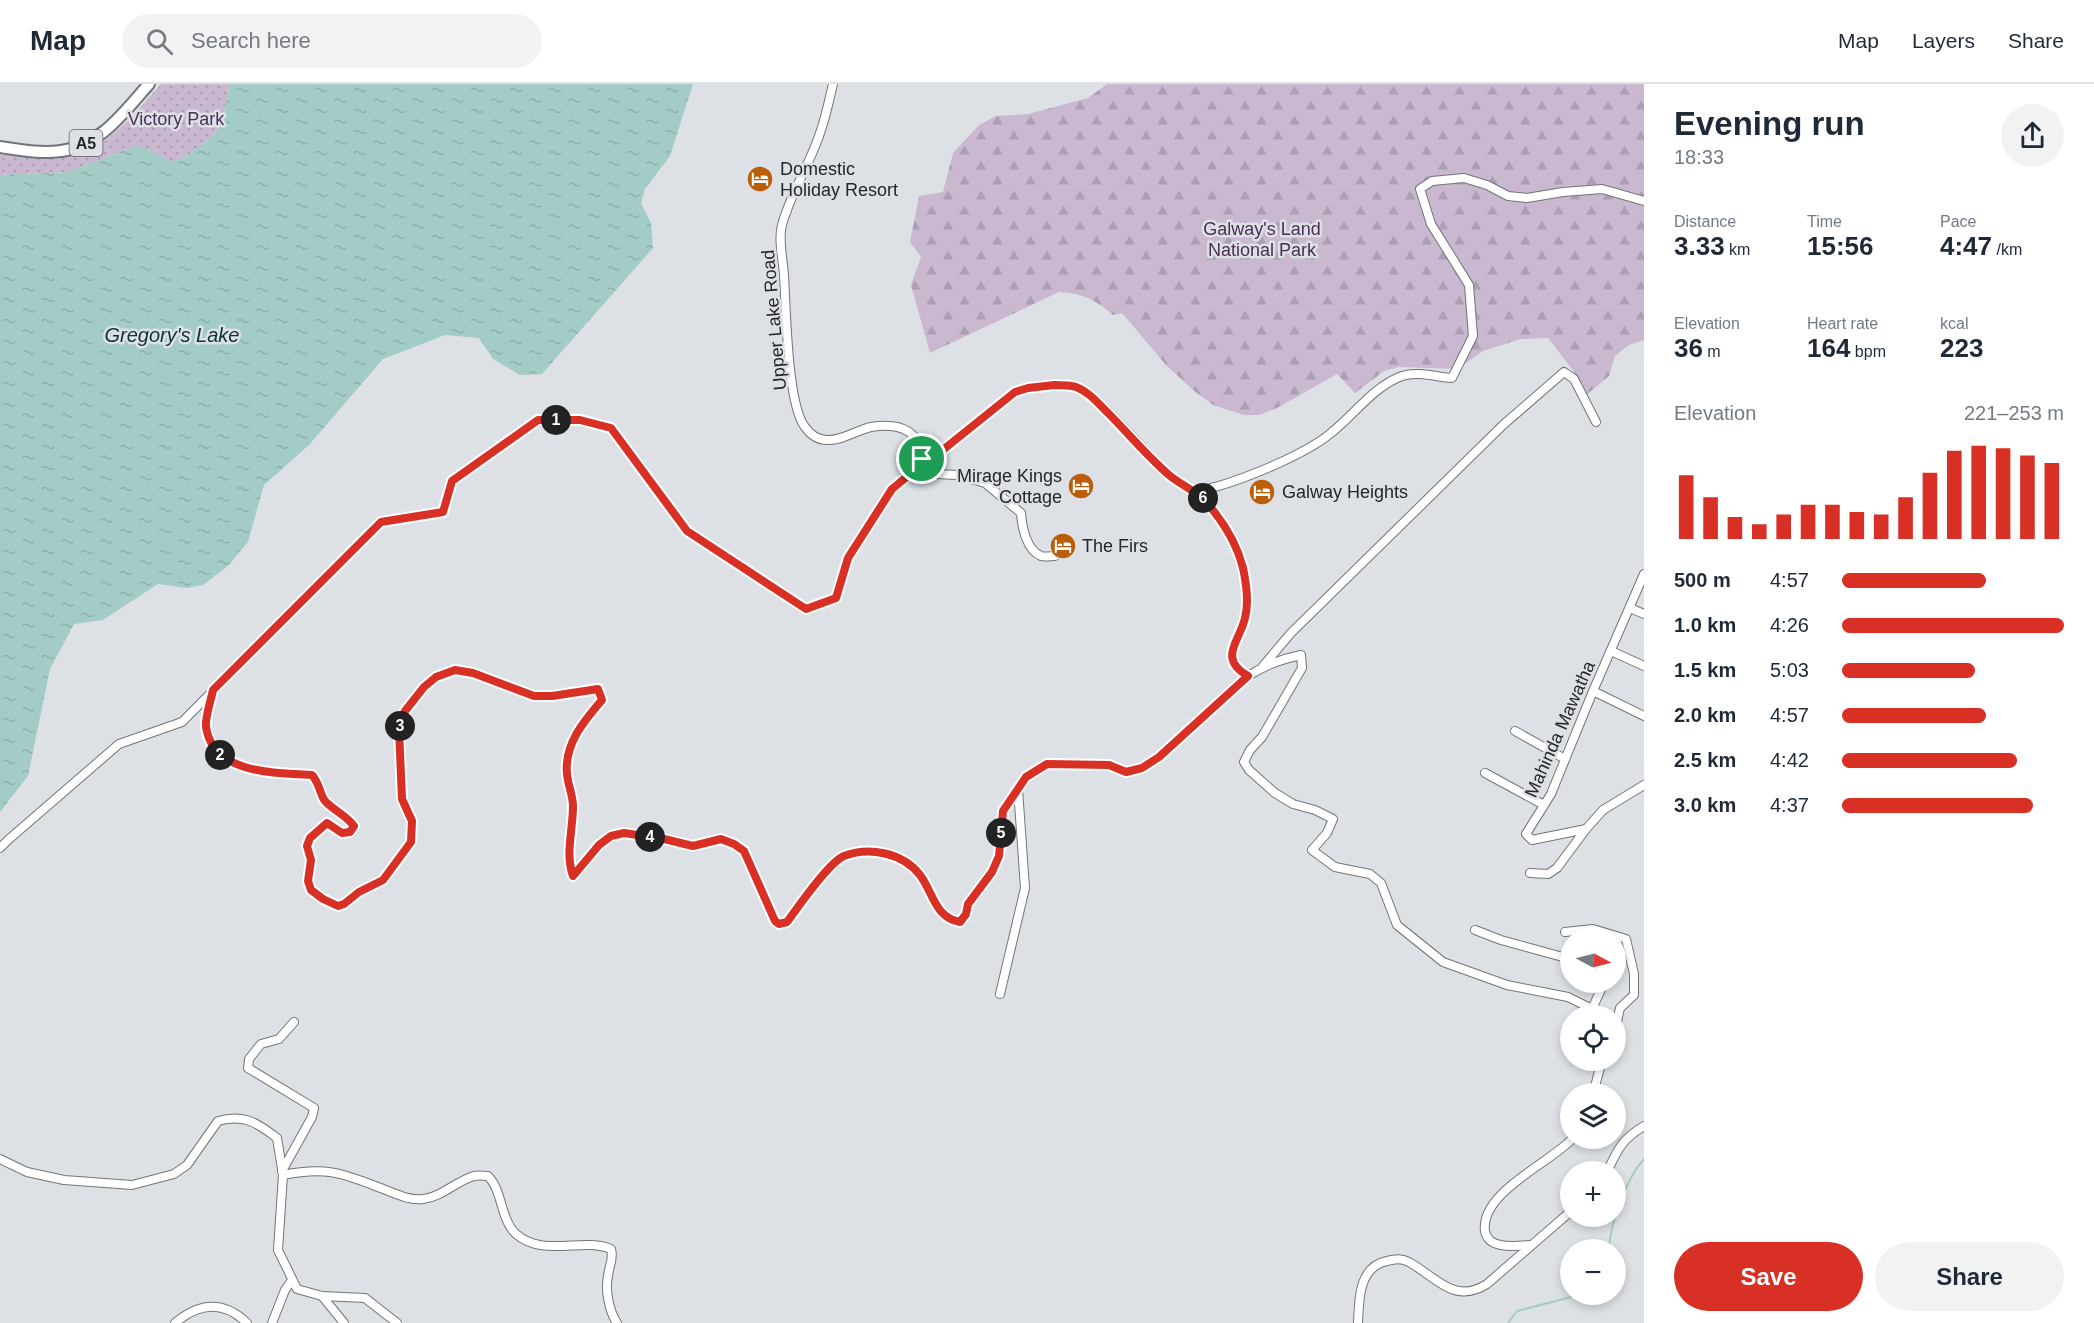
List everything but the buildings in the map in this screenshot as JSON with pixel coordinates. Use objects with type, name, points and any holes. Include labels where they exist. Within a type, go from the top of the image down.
[{"type":"highway","name":"A5","points":[[0,147],[36,152],[61,152],[82,146],[104,133],[148,84]]},
{"type":"street","name":"Upper Lake Road","points":[[833,84],[820,134],[795,188],[781,228],[789,363],[797,408],[804,426],[817,438],[829,441],[870,427],[898,426],[911,432],[918,443],[922,462]]},
{"type":"street","points":[[0,848],[118,744],[182,722],[381,522],[443,512],[452,481],[538,420],[580,420],[611,428],[687,531],[806,609],[836,598],[848,558],[892,489],[922,462],[939,453],[1015,392],[1054,385],[1076,387],[1094,399],[1168,474],[1190,490],[1197,492],[1233,482],[1298,453],[1330,435],[1386,384],[1403,375],[1452,378],[1473,336],[1469,285],[1431,224],[1420,189],[1432,181],[1464,178],[1487,185],[1508,196],[1527,198],[1602,189],[1644,201]]},
{"type":"street","points":[[1262,668],[1291,633],[1503,425],[1564,372],[1574,380],[1596,422]]},
{"type":"street","points":[[922,462],[937,474],[957,475],[985,483],[1021,513],[1023,529],[1033,550],[1041,556],[1055,556]]},
{"type":"street","points":[[1197,492],[1222,522],[1234,543],[1243,568],[1246,593],[1245,617],[1231,650],[1233,661],[1242,673],[1248,676]]},
{"type":"street","name":"Mahinda Mawatha","points":[[1586,829],[1532,840],[1526,834],[1551,794],[1644,574]]},
{"type":"street","points":[[1630,608],[1644,614]]},
{"type":"street","points":[[1611,651],[1644,666]]},
{"type":"street","points":[[213,690],[206,725],[219,755],[228,761],[271,773],[312,775],[319,783],[323,800],[350,819],[354,826],[350,832],[342,833],[327,823],[310,838],[307,846],[311,860],[308,881],[311,890],[338,906],[383,880],[411,842],[412,821],[402,799],[399,729],[405,711],[424,687],[436,677],[455,670],[473,673],[534,696],[552,696],[598,689],[602,700],[582,723],[570,747],[566,773],[573,804],[569,864],[573,876],[599,845],[611,836],[624,833],[693,846],[721,839],[744,851],[775,921],[779,924],[787,922],[831,867],[843,856],[875,851],[889,854],[903,861],[920,874],[934,904],[952,920],[960,922],[966,914],[968,904],[992,872],[999,856],[1003,811],[1026,777],[1047,764],[1109,765],[1126,772],[1142,768],[1159,757],[1248,676],[1281,660],[1301,656],[1302,668],[1262,737],[1250,750],[1244,762],[1249,770],[1275,793],[1293,804],[1315,810],[1334,819],[1312,850],[1335,867],[1370,874],[1380,883],[1397,925],[1443,962],[1507,985],[1569,997],[1582,1005]]},
{"type":"street","points":[[1593,691],[1644,716]]},
{"type":"street","points":[[1515,731],[1564,759]]},
{"type":"street","points":[[1485,773],[1544,805]]},
{"type":"street","points":[[1530,873],[1548,874],[1557,868],[1603,810],[1644,785]]},
{"type":"street","points":[[1000,994],[1025,888],[1018,789]]},
{"type":"street","points":[[1474,930],[1560,957]]},
{"type":"street","points":[[1623,1005],[1634,995],[1634,974],[1626,939]]},
{"type":"street","points":[[283,1173],[312,1117],[314,1108],[248,1068],[249,1059],[261,1044],[279,1039],[294,1022]]},
{"type":"street","points":[[0,1159],[27,1172],[64,1180],[132,1185],[174,1174],[187,1166],[218,1120],[234,1116],[259,1124],[277,1138],[283,1173],[278,1250],[297,1289],[322,1296],[365,1298],[397,1323]]},
{"type":"street","points":[[1612,1161],[1617,1149],[1629,1134],[1644,1126]]},
{"type":"street","points":[[1530,1245],[1497,1244],[1489,1239],[1485,1232],[1488,1214],[1505,1191],[1560,1148]]},
{"type":"street","points":[[283,1173],[309,1170],[327,1171],[354,1178],[402,1196],[422,1199],[443,1193],[474,1176],[488,1176],[494,1182],[508,1221],[516,1234],[549,1246],[601,1245],[611,1248],[614,1257],[607,1278],[607,1290],[617,1323]]},
{"type":"street","points":[[1358,1323],[1359,1290],[1375,1266],[1382,1262],[1399,1258],[1408,1261],[1443,1286],[1463,1293],[1478,1290],[1488,1284],[1560,1220]]},
{"type":"street","points":[[272,1323],[285,1290],[292,1280]]},
{"type":"street","points":[[322,1296],[344,1323]]},
{"type":"street","points":[[175,1323],[196,1308],[207,1306],[228,1311],[247,1323]]},
{"type":"green space","name":"Victory Park","points":[[161,84],[230,84],[222,121],[215,134],[184,158],[171,162],[138,145],[68,172],[0,175],[0,152],[59,157],[82,151],[105,141],[130,119]]},
{"type":"green space","name":"Galway's Land National Park","points":[[1107,84],[1644,84],[1644,340],[1629,345],[1615,356],[1609,376],[1585,396],[1575,373],[1548,338],[1521,339],[1483,351],[1457,369],[1399,367],[1384,371],[1355,393],[1337,374],[1277,408],[1259,415],[1244,415],[1213,405],[1166,365],[1122,313],[1113,315],[1095,301],[1075,294],[1059,292],[930,353],[911,285],[921,257],[910,242],[919,196],[943,192],[953,153],[979,125],[996,116],[1028,114],[1088,98]]},
{"type":"water","name":"Gregory's Lake","points":[[230,84],[693,84],[670,156],[645,189],[641,203],[651,223],[653,248],[542,374],[520,375],[493,359],[479,338],[445,335],[383,359],[309,445],[264,485],[248,542],[229,565],[203,585],[187,588],[158,584],[103,620],[74,624],[50,669],[28,776],[0,812],[0,175],[68,172],[138,145],[171,161],[184,158],[215,134],[222,121]]},
{"type":"waterway","points":[[1610,1239],[1625,1189],[1644,1159]]},
{"type":"waterway","points":[[1508,1323],[1517,1311],[1560,1300]]},
{"type":"place","name":"Domestic Holiday Resort","points":[[760,179]]},
{"type":"place","name":"Mirage Kings Cottage","points":[[1081,486]]},
{"type":"place","name":"Galway Heights","points":[[1262,492]]},
{"type":"place","name":"The Firs","points":[[1063,546]]},
{"type":"route","points":[[1054,385],[1076,387],[1094,399],[1168,474],[1190,490],[1197,492],[1209,505],[1234,543],[1243,568],[1246,593],[1245,617],[1231,650],[1233,661],[1242,673],[1248,676],[1159,757],[1142,768],[1126,772],[1109,765],[1047,764],[1026,777],[1003,811],[999,856],[992,872],[968,904],[966,914],[960,922],[952,920],[934,904],[920,874],[903,861],[889,854],[875,851],[843,856],[831,867],[787,922],[779,924],[775,921],[744,851],[721,839],[693,846],[624,833],[611,836],[599,845],[573,876],[569,864],[573,804],[566,773],[570,747],[582,723],[602,700],[598,689],[552,696],[534,696],[473,673],[455,670],[436,677],[424,687],[405,711],[399,729],[402,799],[412,821],[411,842],[383,880],[338,906],[311,890],[308,881],[311,860],[307,846],[310,838],[327,823],[342,833],[350,832],[354,826],[350,819],[323,800],[319,783],[312,775],[271,773],[228,761],[219,755],[211,741],[206,725],[213,690],[381,522],[443,512],[452,481],[538,420],[580,420],[611,428],[687,531],[806,609],[836,598],[848,558],[892,489],[921,465],[922,459],[939,453],[1015,392],[1054,385]]}]
